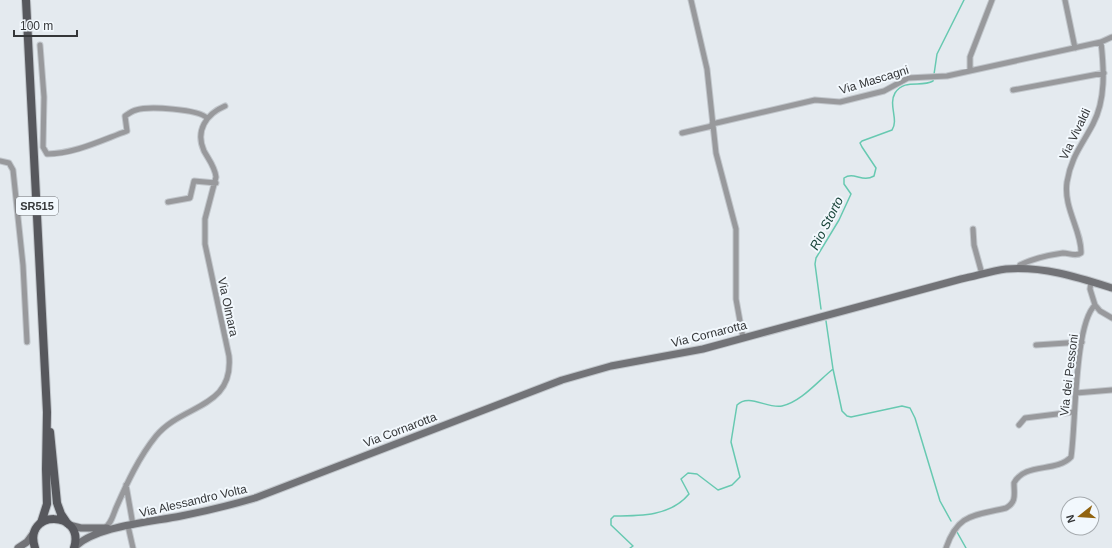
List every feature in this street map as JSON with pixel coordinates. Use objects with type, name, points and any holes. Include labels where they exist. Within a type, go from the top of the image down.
[{"type":"main road","name":"SR515","points":[[26,0],[47,412],[46,469],[48,504],[41,523]]},
{"type":"main road","name":"Via Cornarotta","points":[[321,472],[585,372],[703,349],[982,274],[1004,269],[1018,268],[1058,272],[1112,288]]},
{"type":"main road","name":"SR515","points":[[47,412],[57,503],[61,514],[68,524]]},
{"type":"main road","name":"Via Alessandro Volta","points":[[68,524],[81,528],[113,528],[131,526],[228,506],[255,498],[321,472]]},
{"type":"main road","points":[[18,548],[27,542],[41,523],[54,518],[68,524],[75,534],[74,548]]},
{"type":"main road","name":"Via Alessandro Volta","points":[[74,548],[83,539],[113,528]]},
{"type":"main road","points":[[35,531],[33,538],[35,548]]},
{"type":"street","points":[[691,0],[707,69],[716,153],[736,229],[736,299],[743,338]]},
{"type":"street","points":[[970,71],[970,57],[992,0]]},
{"type":"street","points":[[1067,0],[1075,48]]},
{"type":"street","name":"Via Mascagni","points":[[682,133],[815,100],[840,102],[888,89],[908,78],[934,78],[970,71],[1101,42],[1112,37]]},
{"type":"street","name":"Via Vivaldi","points":[[1018,268],[1020,265],[1030,260],[1060,254],[1080,254],[1081,249],[1066,198],[1066,184],[1072,158],[1094,123],[1098,109],[1104,73],[1101,42]]},
{"type":"street","points":[[40,45],[44,97],[44,147],[47,154],[54,154],[81,147],[126,131],[125,116],[136,110],[153,108],[200,113],[207,118],[213,111],[225,106]]},
{"type":"street","points":[[1013,90],[1104,73]]},
{"type":"street","name":"Via Olmara","points":[[104,528],[111,521],[126,484],[151,443],[161,431],[182,416],[208,403],[218,394],[229,373],[228,356],[205,244],[205,219],[216,183],[216,171],[204,152],[201,138],[203,127],[207,118]]},
{"type":"street","points":[[0,161],[9,163],[13,170],[23,265],[27,342]]},
{"type":"street","points":[[168,202],[190,198],[194,181],[216,183]]},
{"type":"street","points":[[973,229],[974,245],[982,274]]},
{"type":"street","points":[[1091,282],[1090,289],[1094,305],[1100,311],[1112,318]]},
{"type":"street","name":"Via dei Pessoni","points":[[946,548],[959,523],[970,517],[1006,508],[1011,505],[1015,496],[1014,483],[1021,474],[1057,465],[1068,461],[1072,457],[1073,412],[1082,342],[1088,313],[1094,305]]},
{"type":"street","points":[[1036,345],[1082,342]]},
{"type":"street","points":[[1076,392],[1112,390]]},
{"type":"street","points":[[1019,425],[1025,418],[1073,412]]},
{"type":"street","points":[[126,484],[130,509],[133,548]]},
{"type":"street","points":[[117,507],[123,506],[130,509]]},
{"type":"waterway","name":"Rio Storto","points":[[821,309],[815,264],[816,258],[839,220],[851,194],[844,184],[844,178],[848,176],[870,178],[874,176],[876,168],[860,143],[892,130],[894,126],[893,98],[899,88],[908,84],[923,84],[933,81],[937,54],[964,0]]},
{"type":"waterway","name":"Rio Storto","points":[[826,321],[833,369],[842,411],[847,416],[851,417],[902,406],[910,408],[915,418],[940,501],[951,521]]},
{"type":"waterway","points":[[630,548],[633,546],[611,525],[611,519],[614,516],[645,515],[664,511],[673,507],[689,494],[681,479],[688,473],[697,474],[718,490],[732,485],[740,477],[731,442],[737,405],[747,401],[776,406],[789,404],[803,396],[833,369]]},
{"type":"waterway","name":"Rio Storto","points":[[957,532],[966,548]]}]
